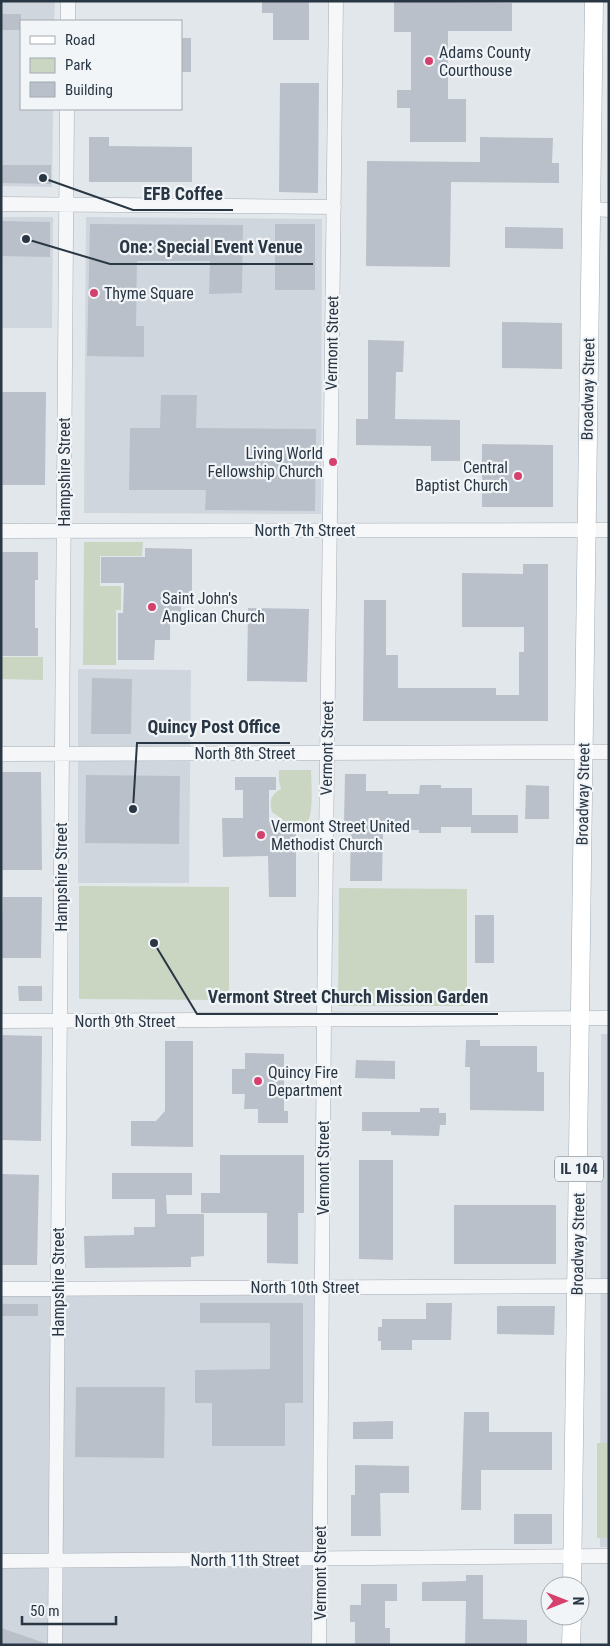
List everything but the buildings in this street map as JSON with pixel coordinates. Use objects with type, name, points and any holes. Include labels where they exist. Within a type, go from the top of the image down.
[{"type":"main road","name":"Broadway Street","points":[[572,1576],[594,1]]},
{"type":"main road","points":[[571,1645],[572,1626]]},
{"type":"street","points":[[68,1],[68,20]]},
{"type":"street","name":"Vermont Street","points":[[319,1645],[336,1]]},
{"type":"street","name":"Hampshire Street","points":[[55,1645],[67,110]]},
{"type":"street","points":[[1,204],[334,206]]},
{"type":"street","points":[[590,210],[609,210]]},
{"type":"street","name":"North 7th Street","points":[[1,531],[609,530]]},
{"type":"street","name":"North 8th Street","points":[[1,754],[609,752]]},
{"type":"street","name":"North 9th Street","points":[[1,1021],[609,1018]]},
{"type":"street","name":"North 10th Street","points":[[1,1289],[609,1286]]},
{"type":"street","name":"North 11th Street","points":[[1,1561],[319,1560],[609,1556]]},
{"type":"shaded area","points":[[1,1],[55,1],[54,20],[20,20],[20,110],[53,110],[52,187],[1,186]]},
{"type":"shaded area","points":[[1,217],[53,217],[52,328],[1,328]]},
{"type":"shaded area","points":[[86,217],[322,219],[321,514],[84,513]]},
{"type":"shaded area","points":[[78,669],[191,670],[189,883],[78,883]]},
{"type":"shaded area","points":[[601,1034],[609,1034],[609,1547],[600,1547]]},
{"type":"shaded area","points":[[322,1287],[319,1645],[1,1645],[1,1289]]},
{"type":"green space","points":[[84,542],[143,542],[142,556],[100,556],[100,586],[121,586],[121,610],[116,610],[116,665],[83,665]]},
{"type":"green space","points":[[1,657],[43,657],[43,680],[1,679]]},
{"type":"green space","points":[[279,770],[311,770],[311,809],[304,828],[286,826],[282,819],[272,812],[272,799],[275,793],[281,789]]},
{"type":"green space","points":[[79,886],[229,887],[229,1000],[79,999]]},
{"type":"green space","points":[[339,888],[467,889],[467,1006],[338,1006]]},
{"type":"green space","points":[[597,1443],[609,1443],[609,1538],[597,1538]]},
{"type":"place","name":"Adams County Courthouse","points":[[429,61]]},
{"type":"place","name":"EFB Coffee","points":[[43,178]]},
{"type":"place","name":"One: Special Event Venue","points":[[26,239]]},
{"type":"place","name":"Thyme Square","points":[[94,293]]},
{"type":"place","name":"Living World Fellowship Church","points":[[333,462]]},
{"type":"place","name":"Central Baptist Church","points":[[518,476]]},
{"type":"place","name":"Saint John's Anglican Church","points":[[152,607]]},
{"type":"place","name":"Quincy Post Office","points":[[133,809]]},
{"type":"place","name":"Vermont Street United Methodist Church","points":[[261,835]]},
{"type":"place","name":"Vermont Street Church Mission Garden","points":[[154,943]]},
{"type":"place","name":"Quincy Fire Department","points":[[258,1081]]}]
